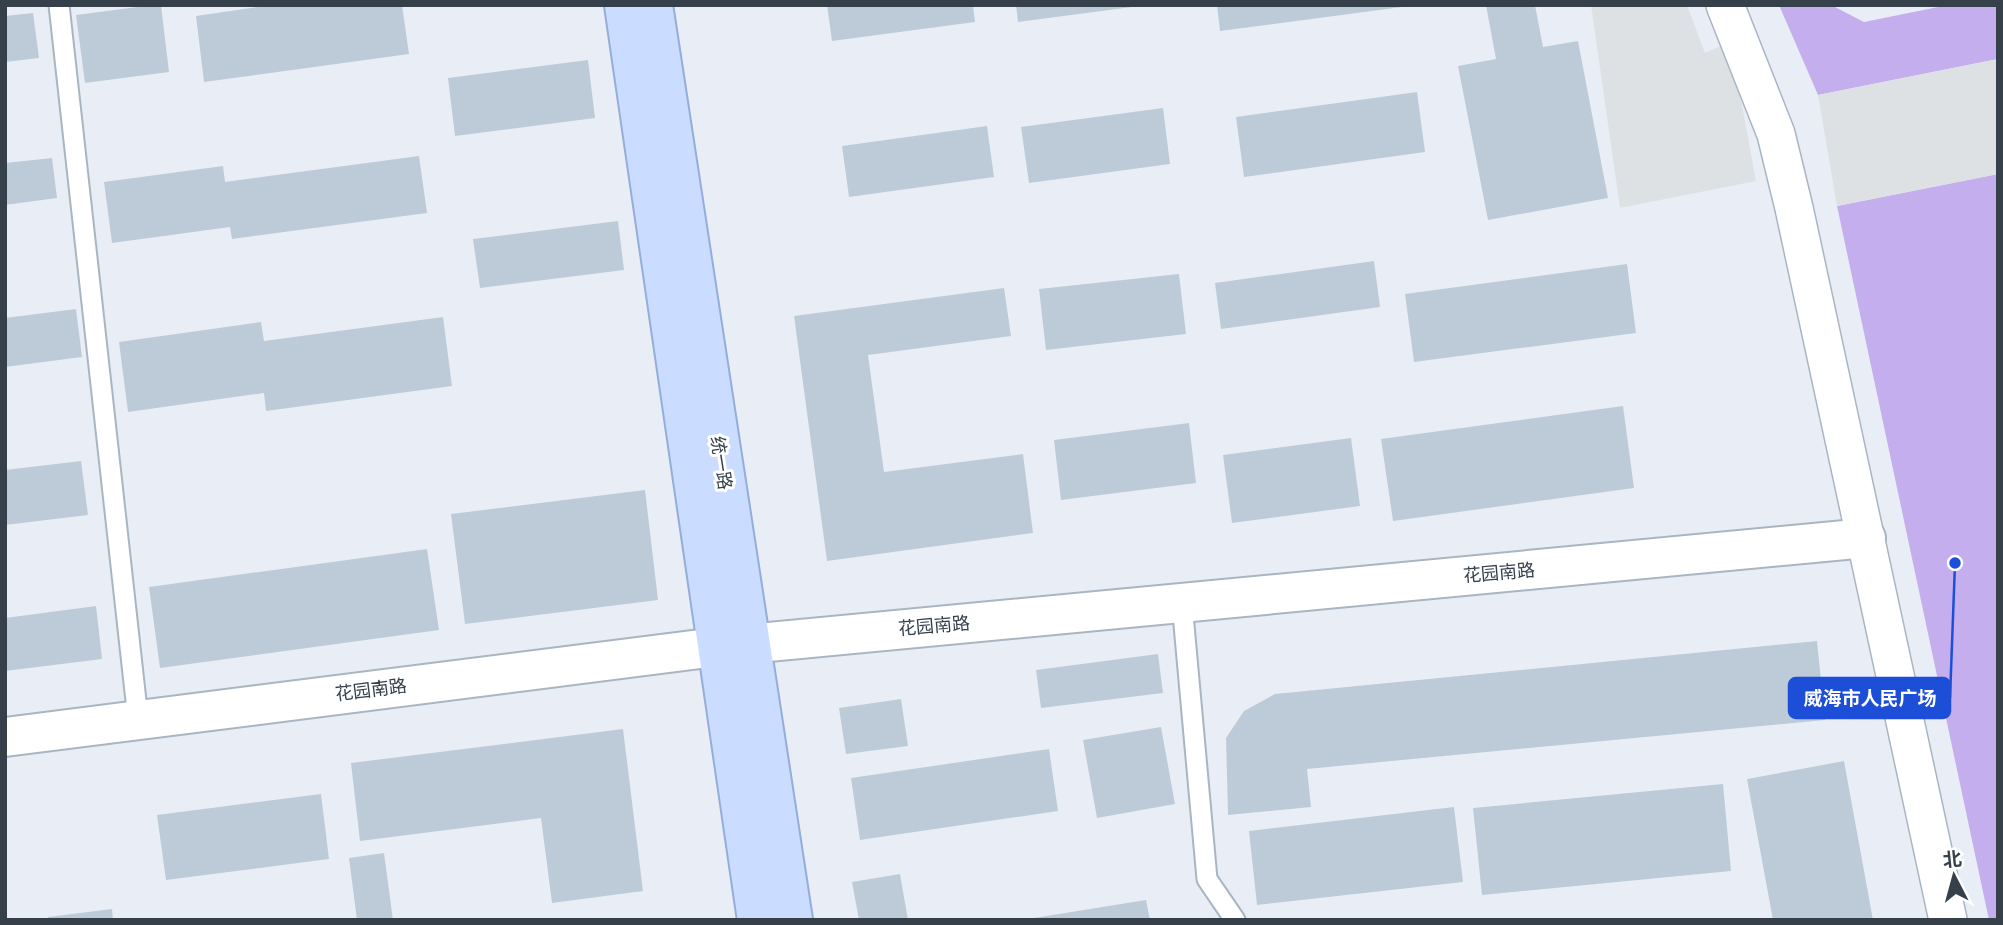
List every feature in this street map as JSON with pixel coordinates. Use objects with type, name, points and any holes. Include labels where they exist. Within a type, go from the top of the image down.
[{"type":"main road","name":"统一路","points":[[624,5],[733,645],[793,920]]},
{"type":"main road","name":"统一路","points":[[653,5],[733,645],[757,920]]},
{"type":"street","points":[[1726,5],[1776,134],[1948,920]]},
{"type":"street","name":"花园南路","points":[[5,737],[733,645],[1866,538]]},
{"type":"lane","points":[[59,5],[138,719]]},
{"type":"lane","points":[[1182,603],[1207,879],[1235,920]]},
{"type":"shaded area","points":[[1591,5],[1687,5],[1705,53],[1725,44],[1740,94],[1756,181],[1620,208]]},
{"type":"shaded area","points":[[1779,5],[1831,5],[1864,22],[1948,5],[1998,5],[1998,59],[1818,95]]},
{"type":"shaded area","points":[[1998,59],[1998,174],[1837,206],[1818,95]]},
{"type":"shaded area","points":[[1998,174],[1998,920],[1989,920],[1837,206]]},
{"type":"building","points":[[161,5],[169,72],[85,83],[76,15]]},
{"type":"building","points":[[272,5],[402,5],[409,54],[204,82],[196,16]]},
{"type":"building","points":[[827,5],[973,5],[975,22],[832,41]]},
{"type":"building","points":[[1016,5],[1132,5],[1132,7],[1018,22]]},
{"type":"building","points":[[1217,5],[1401,5],[1402,7],[1220,31]]},
{"type":"building","points":[[1486,5],[1535,5],[1543,47],[1578,41],[1608,198],[1488,220],[1458,66],[1496,59]]},
{"type":"building","points":[[33,13],[39,58],[5,62],[5,16]]},
{"type":"building","points":[[588,60],[595,118],[455,136],[448,78]]},
{"type":"building","points":[[1417,92],[1425,152],[1244,177],[1236,117]]},
{"type":"building","points":[[1163,108],[1170,164],[1029,183],[1021,127]]},
{"type":"building","points":[[987,126],[994,177],[849,197],[842,146]]},
{"type":"building","points":[[419,156],[427,213],[232,239],[230,227],[112,243],[104,182],[223,166],[225,182]]},
{"type":"building","points":[[52,158],[57,198],[5,205],[5,163]]},
{"type":"building","points":[[618,221],[624,270],[480,288],[473,239]]},
{"type":"building","points":[[1374,261],[1380,307],[1221,329],[1215,283]]},
{"type":"building","points":[[1627,264],[1636,333],[1414,362],[1405,294]]},
{"type":"building","points":[[1179,274],[1186,334],[1046,350],[1039,289]]},
{"type":"building","points":[[1004,288],[1011,336],[868,355],[884,472],[1023,454],[1033,533],[827,561],[794,316]]},
{"type":"building","points":[[76,309],[82,357],[5,367],[5,318]]},
{"type":"building","points":[[443,317],[452,386],[266,411],[264,393],[128,412],[119,342],[261,322],[264,341]]},
{"type":"building","points":[[1623,406],[1634,488],[1393,521],[1381,439]]},
{"type":"building","points":[[1189,423],[1196,483],[1061,500],[1054,440]]},
{"type":"building","points":[[1351,438],[1360,506],[1232,523],[1223,455]]},
{"type":"building","points":[[81,461],[88,515],[5,525],[5,470]]},
{"type":"building","points":[[645,490],[658,600],[465,624],[451,514]]},
{"type":"building","points":[[427,549],[439,630],[160,668],[149,587]]},
{"type":"building","points":[[96,606],[102,659],[5,671],[5,618]]},
{"type":"building","points":[[1817,641],[1825,720],[1307,769],[1311,807],[1228,815],[1226,738],[1244,711],[1275,694]]},
{"type":"building","points":[[1158,654],[1163,693],[1041,708],[1036,670]]},
{"type":"building","points":[[901,699],[908,746],[846,754],[839,708]]},
{"type":"building","points":[[1161,727],[1175,804],[1097,818],[1083,740]]},
{"type":"building","points":[[623,729],[643,891],[552,903],[541,818],[360,841],[351,763]]},
{"type":"building","points":[[1049,749],[1058,811],[860,840],[851,778]]},
{"type":"building","points":[[1844,761],[1873,920],[1773,920],[1747,779]]},
{"type":"building","points":[[1723,784],[1731,871],[1482,895],[1473,808]]},
{"type":"building","points":[[321,794],[329,859],[166,880],[157,815]]},
{"type":"building","points":[[1454,807],[1463,882],[1257,905],[1249,831]]},
{"type":"building","points":[[384,853],[393,920],[357,920],[349,858]]},
{"type":"building","points":[[900,874],[908,920],[859,920],[852,882]]},
{"type":"building","points":[[1146,900],[1150,920],[1034,920],[1034,918]]},
{"type":"building","points":[[112,909],[113,920],[48,920],[48,917]]},
{"type":"place","name":"威海市人民广场","points":[[1955,563]]}]
